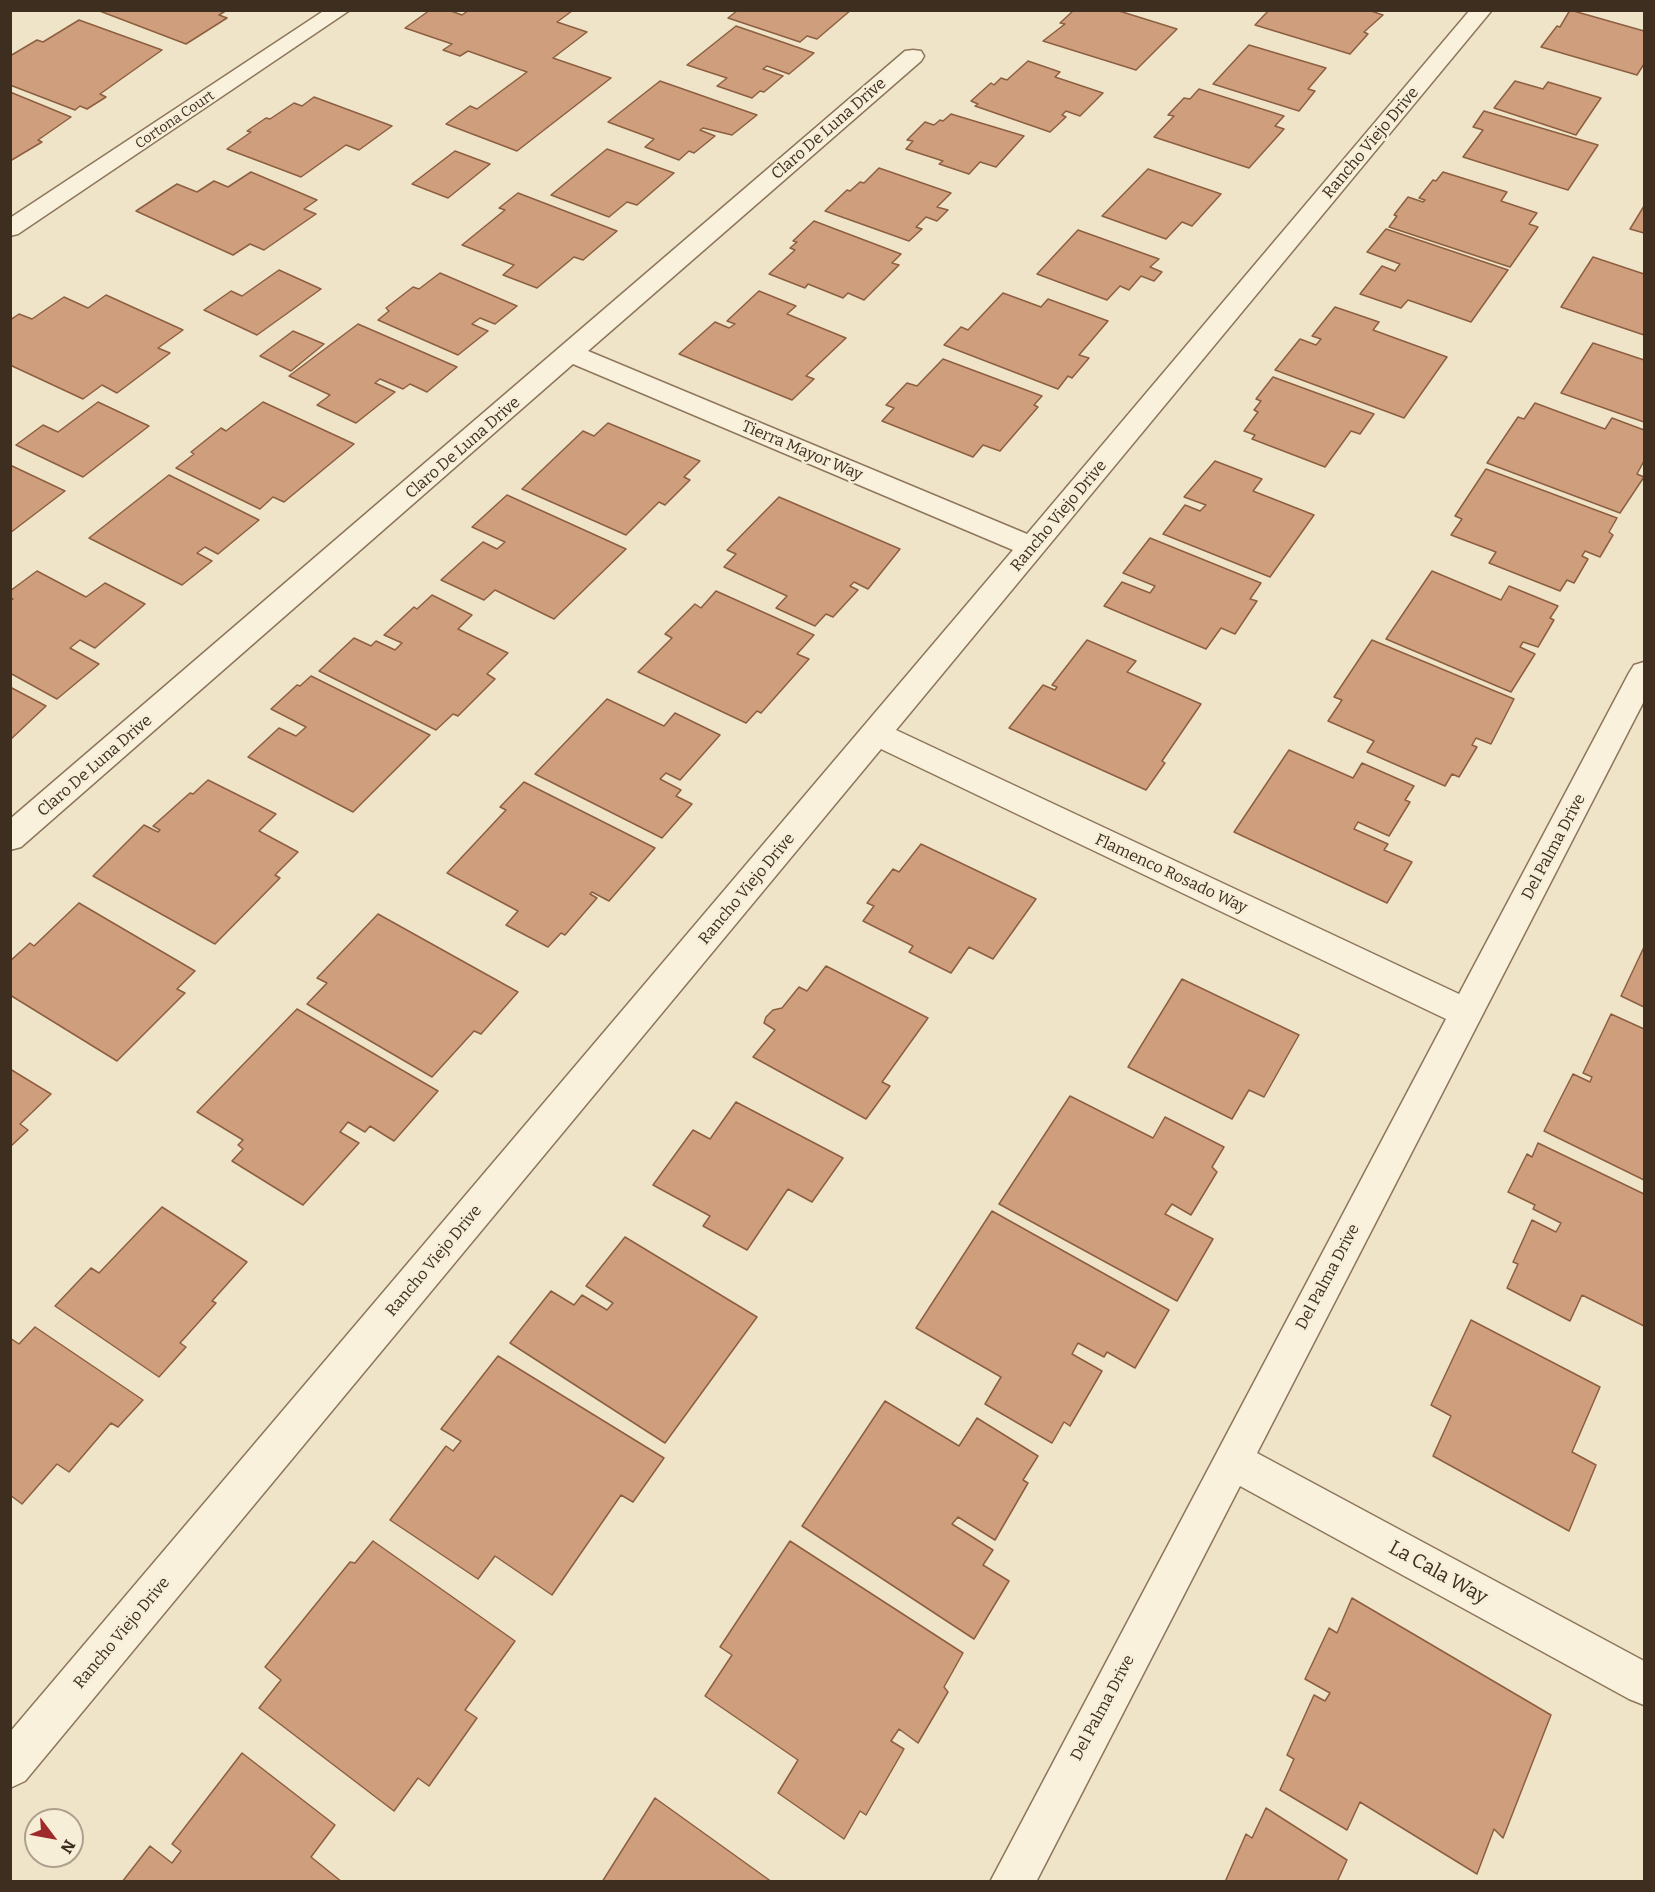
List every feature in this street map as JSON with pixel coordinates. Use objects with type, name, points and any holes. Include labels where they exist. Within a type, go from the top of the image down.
[{"type":"street","name":"Cortona Court","points":[[10,229],[340,10]]},
{"type":"street","name":"Rancho Viejo Drive","points":[[10,1766],[1482,10]]},
{"type":"street","name":"Claro De Luna Drive","points":[[10,838],[572,354],[913,56]]},
{"type":"street","name":"Tierra Mayor Way","points":[[572,354],[1032,547]]},
{"type":"street","name":"Del Palma Drive","points":[[1012,1881],[1644,673]]},
{"type":"street","name":"Flamenco Rosado Way","points":[[876,734],[1466,1013]]},
{"type":"street","name":"La Cala Way","points":[[1232,1461],[1644,1684]]},
{"type":"building","points":[[97,10],[227,10],[219,15],[227,18],[186,44]]},
{"type":"building","points":[[430,10],[448,10],[462,15],[469,10],[572,11],[557,22],[587,32],[553,58],[611,78],[517,151],[446,124],[470,106],[477,109],[527,72],[468,51],[460,56],[443,50],[452,44],[405,28]]},
{"type":"building","points":[[738,10],[851,10],[817,39],[807,36],[800,42],[728,18]]},
{"type":"building","points":[[1074,10],[1116,10],[1177,29],[1136,70],[1043,41],[1065,24],[1060,23]]},
{"type":"building","points":[[1269,10],[1368,10],[1383,15],[1364,32],[1368,34],[1350,54],[1255,25]]},
{"type":"building","points":[[1570,10],[1644,31],[1644,64],[1637,75],[1541,47],[1557,26],[1560,27]]},
{"type":"building","points":[[79,20],[162,50],[100,94],[106,97],[87,109],[80,106],[75,110],[10,85],[10,56],[37,40],[43,42]]},
{"type":"building","points":[[736,26],[814,53],[789,74],[767,66],[763,69],[783,76],[764,92],[760,91],[752,98],[717,86],[727,78],[687,65]]},
{"type":"building","points":[[1249,45],[1326,68],[1308,89],[1315,91],[1299,111],[1213,84]]},
{"type":"building","points":[[1028,61],[1060,72],[1055,77],[1103,93],[1080,116],[1066,111],[1062,115],[1066,117],[1050,132],[975,106],[978,104],[971,101],[991,83],[994,85],[1001,78],[1007,80]]},
{"type":"building","points":[[660,81],[757,115],[732,135],[703,128],[700,130],[715,136],[694,153],[689,151],[679,160],[645,147],[654,139],[608,122]]},
{"type":"building","points":[[1515,81],[1543,89],[1548,82],[1601,98],[1576,135],[1494,108]]},
{"type":"building","points":[[1199,89],[1284,116],[1275,126],[1284,129],[1249,168],[1154,137],[1174,116],[1168,115],[1184,98],[1190,99]]},
{"type":"building","points":[[10,92],[71,117],[38,140],[42,142],[10,161]]},
{"type":"building","points":[[314,97],[392,126],[359,150],[346,145],[301,177],[227,149],[266,118],[270,119],[294,103],[302,106]]},
{"type":"building","points":[[1484,111],[1598,145],[1568,190],[1463,157],[1483,130],[1473,127]]},
{"type":"building","points":[[951,114],[1024,136],[996,167],[980,162],[969,174],[939,164],[943,161],[906,149],[913,141],[907,140],[925,122],[934,125]]},
{"type":"building","points":[[607,149],[674,173],[637,205],[627,202],[609,217],[551,195]]},
{"type":"building","points":[[455,151],[490,164],[448,198],[412,184]]},
{"type":"building","points":[[879,168],[951,193],[937,207],[948,210],[937,221],[926,217],[916,227],[922,229],[909,241],[825,211],[847,190],[850,191],[860,182],[864,183]]},
{"type":"building","points":[[1148,169],[1221,194],[1192,226],[1182,222],[1166,239],[1102,216]]},
{"type":"building","points":[[251,172],[317,200],[304,209],[316,214],[264,250],[250,244],[233,255],[136,211],[177,184],[197,192],[214,181],[228,187]]},
{"type":"building","points":[[1443,172],[1507,192],[1501,201],[1537,213],[1529,224],[1538,227],[1510,267],[1389,227],[1397,216],[1394,215],[1408,197],[1423,202],[1425,200],[1419,198],[1433,180],[1436,181]]},
{"type":"building","points":[[518,193],[617,231],[583,260],[574,257],[537,288],[503,275],[514,265],[462,245],[505,210],[499,208]]},
{"type":"building","points":[[1644,206],[1644,233],[1630,229]]},
{"type":"building","points":[[814,221],[901,254],[892,263],[899,265],[864,300],[848,293],[843,298],[808,284],[805,288],[769,274],[795,250],[790,248],[797,242],[793,241]]},
{"type":"building","points":[[1386,229],[1508,270],[1471,322],[1408,300],[1401,308],[1360,294],[1382,266],[1395,271],[1400,264],[1367,252]]},
{"type":"building","points":[[1078,230],[1159,259],[1150,267],[1162,272],[1154,281],[1141,276],[1129,290],[1120,286],[1107,300],[1037,274]]},
{"type":"building","points":[[1593,257],[1644,274],[1644,335],[1561,307]]},
{"type":"building","points":[[279,270],[321,289],[257,335],[204,310],[231,291],[242,296]]},
{"type":"building","points":[[440,273],[517,306],[495,324],[480,318],[472,324],[488,331],[458,355],[378,320],[389,311],[386,308],[413,287],[419,289]]},
{"type":"building","points":[[759,291],[796,306],[787,314],[846,338],[806,376],[814,379],[792,400],[679,354],[715,322],[729,328],[735,324],[727,321]]},
{"type":"building","points":[[1003,293],[1041,307],[1048,299],[1108,321],[1079,355],[1089,358],[1072,378],[1068,376],[1058,389],[944,345],[961,327],[968,330]]},
{"type":"building","points":[[106,295],[183,330],[158,348],[170,353],[117,393],[102,385],[83,399],[10,365],[10,320],[19,314],[32,319],[64,297],[88,308]]},
{"type":"building","points":[[1335,307],[1379,322],[1373,330],[1447,357],[1404,418],[1275,370],[1300,339],[1316,345],[1321,339],[1312,336]]},
{"type":"building","points":[[358,324],[457,367],[427,392],[410,384],[403,389],[380,379],[375,383],[395,392],[356,423],[317,405],[330,395],[289,376]]},
{"type":"building","points":[[293,331],[324,344],[291,371],[260,356]]},
{"type":"building","points":[[1593,343],[1644,360],[1644,422],[1561,393]]},
{"type":"building","points":[[943,359],[1042,396],[1034,405],[1038,407],[1000,451],[983,445],[973,457],[882,421],[894,408],[886,405],[907,383],[917,386]]},
{"type":"building","points":[[1273,377],[1374,414],[1360,434],[1351,431],[1325,467],[1252,439],[1255,435],[1244,431],[1258,412],[1254,410],[1261,401],[1256,399]]},
{"type":"building","points":[[98,402],[149,426],[83,477],[16,445],[43,425],[58,432]]},
{"type":"building","points":[[263,402],[354,444],[284,502],[273,497],[260,509],[176,468],[194,454],[191,452],[221,428],[226,431]]},
{"type":"building","points":[[1535,403],[1605,429],[1612,418],[1644,430],[1644,461],[1637,474],[1644,477],[1620,513],[1487,463],[1518,417],[1524,419]]},
{"type":"building","points":[[608,423],[700,461],[684,477],[690,480],[665,505],[659,502],[626,535],[522,489],[583,431],[594,436]]},
{"type":"building","points":[[1215,461],[1262,479],[1253,491],[1314,515],[1270,577],[1163,534],[1185,505],[1200,511],[1206,505],[1184,497]]},
{"type":"building","points":[[10,465],[65,491],[10,533]]},
{"type":"building","points":[[1486,469],[1617,518],[1609,532],[1613,535],[1600,557],[1585,551],[1582,556],[1588,559],[1574,583],[1567,580],[1560,591],[1489,563],[1496,552],[1451,535],[1462,519],[1455,516]]},
{"type":"building","points":[[169,475],[259,520],[218,554],[205,547],[197,553],[212,561],[182,585],[89,538]]},
{"type":"building","points":[[507,495],[626,549],[554,619],[495,590],[484,600],[441,580],[483,542],[497,549],[505,542],[472,527]]},
{"type":"building","points":[[779,497],[900,549],[868,589],[854,582],[850,586],[858,590],[833,617],[826,614],[815,626],[776,608],[787,596],[724,567],[736,554],[727,550]]},
{"type":"building","points":[[1150,538],[1261,583],[1250,599],[1257,601],[1235,634],[1221,628],[1206,649],[1104,606],[1122,582],[1150,593],[1155,586],[1123,573]]},
{"type":"building","points":[[37,571],[86,597],[105,583],[145,604],[95,648],[80,640],[70,648],[99,664],[57,699],[10,673],[10,601],[13,599],[10,598],[10,591]]},
{"type":"building","points":[[1432,571],[1501,600],[1509,586],[1558,606],[1550,618],[1554,620],[1538,647],[1523,642],[1520,647],[1535,654],[1511,692],[1386,639]]},
{"type":"building","points":[[716,591],[814,635],[797,654],[809,659],[761,713],[757,711],[746,723],[638,672],[672,638],[665,634],[695,604],[701,608]]},
{"type":"building","points":[[432,595],[472,615],[458,629],[508,653],[487,674],[495,679],[458,716],[453,714],[436,730],[319,671],[354,638],[371,646],[376,641],[395,650],[402,643],[384,635],[414,607],[417,609]]},
{"type":"building","points":[[1087,640],[1136,661],[1127,672],[1201,704],[1162,761],[1165,763],[1146,790],[1009,728],[1043,685],[1055,690],[1057,687],[1052,685]]},
{"type":"building","points":[[1372,640],[1514,699],[1491,744],[1476,738],[1472,745],[1477,747],[1459,777],[1452,774],[1445,786],[1367,752],[1374,741],[1328,721],[1342,700],[1334,697]]},
{"type":"building","points":[[311,676],[430,735],[353,812],[248,757],[279,728],[296,736],[306,727],[271,709],[297,685],[300,686]]},
{"type":"building","points":[[10,687],[46,706],[10,740]]},
{"type":"building","points":[[607,699],[664,726],[675,713],[720,735],[680,780],[666,773],[660,779],[681,790],[676,796],[692,804],[662,838],[535,774]]},
{"type":"building","points":[[1289,750],[1353,778],[1362,763],[1414,786],[1405,800],[1410,802],[1389,836],[1358,822],[1354,829],[1388,844],[1384,850],[1412,862],[1387,903],[1234,832]]},
{"type":"building","points":[[208,780],[276,814],[259,831],[298,852],[275,875],[280,878],[215,944],[93,876],[144,825],[158,832],[160,830],[153,826]]},
{"type":"building","points":[[524,782],[655,848],[609,901],[592,892],[590,894],[597,898],[565,935],[561,933],[548,947],[506,925],[518,911],[447,873],[506,810],[500,807]]},
{"type":"building","points":[[921,844],[1036,899],[993,959],[969,947],[951,973],[909,952],[913,946],[863,921],[874,906],[867,903],[893,869],[899,872]]},
{"type":"building","points":[[79,903],[195,971],[177,989],[185,993],[117,1061],[10,995],[10,961],[30,943],[34,946]]},
{"type":"building","points":[[378,914],[518,992],[481,1034],[474,1031],[432,1077],[307,1004],[327,983],[317,978]]},
{"type":"building","points":[[1644,947],[1644,1007],[1621,996]]},
{"type":"building","points":[[826,966],[928,1018],[882,1082],[890,1086],[866,1119],[753,1057],[775,1030],[764,1023],[766,1017],[773,1010],[782,1008],[799,987],[807,991]]},
{"type":"building","points":[[1182,979],[1299,1035],[1264,1097],[1249,1090],[1232,1119],[1128,1067]]},
{"type":"building","points":[[297,1009],[438,1091],[394,1141],[370,1126],[365,1132],[348,1122],[340,1132],[359,1143],[303,1205],[232,1161],[243,1149],[238,1145],[243,1140],[197,1112]]},
{"type":"building","points":[[1611,1014],[1644,1029],[1644,1180],[1544,1131],[1573,1074],[1590,1082],[1592,1077],[1583,1073]]},
{"type":"building","points":[[10,1069],[51,1094],[20,1124],[28,1130],[10,1147]]},
{"type":"building","points":[[1070,1096],[1153,1138],[1165,1117],[1224,1147],[1212,1167],[1217,1172],[1191,1215],[1172,1204],[1165,1214],[1213,1239],[1177,1301],[999,1204]]},
{"type":"building","points":[[736,1102],[843,1158],[812,1202],[788,1189],[747,1250],[703,1226],[710,1216],[653,1185],[693,1130],[710,1139]]},
{"type":"building","points":[[1538,1143],[1644,1194],[1644,1326],[1582,1295],[1570,1321],[1507,1288],[1518,1264],[1513,1262],[1532,1220],[1556,1232],[1561,1223],[1533,1209],[1535,1205],[1508,1192],[1527,1154],[1532,1157]]},
{"type":"building","points":[[162,1207],[247,1262],[212,1301],[216,1303],[180,1343],[186,1347],[159,1377],[55,1306],[91,1268],[99,1273]]},
{"type":"building","points":[[992,1211],[1169,1310],[1135,1368],[1107,1352],[1104,1357],[1078,1343],[1072,1354],[1102,1371],[1070,1426],[1064,1422],[1052,1443],[985,1404],[1001,1377],[916,1328]]},
{"type":"building","points":[[625,1237],[757,1317],[665,1443],[510,1343],[551,1291],[574,1305],[582,1295],[607,1310],[613,1303],[586,1286]]},
{"type":"building","points":[[1471,1320],[1600,1387],[1572,1452],[1596,1465],[1569,1531],[1433,1456],[1451,1416],[1431,1405]]},
{"type":"building","points":[[35,1327],[143,1400],[118,1427],[111,1423],[69,1472],[57,1464],[22,1504],[10,1495],[10,1338],[19,1344]]},
{"type":"building","points":[[498,1356],[664,1458],[633,1502],[621,1495],[552,1595],[495,1556],[478,1579],[390,1520],[446,1446],[453,1451],[461,1441],[441,1429]]},
{"type":"building","points":[[885,1401],[959,1446],[977,1418],[1038,1456],[1023,1480],[1028,1483],[995,1540],[958,1517],[952,1524],[993,1550],[983,1565],[1009,1581],[974,1639],[802,1526]]},
{"type":"building","points":[[373,1541],[515,1641],[465,1710],[477,1718],[429,1786],[418,1778],[394,1811],[259,1708],[281,1680],[265,1667],[350,1562],[355,1563]]},
{"type":"building","points":[[790,1541],[963,1653],[944,1687],[948,1692],[918,1743],[899,1729],[891,1741],[904,1749],[866,1815],[860,1811],[844,1839],[778,1793],[798,1760],[705,1696],[732,1655],[720,1647]]},
{"type":"building","points":[[1352,1598],[1551,1715],[1503,1838],[1494,1829],[1477,1874],[1360,1802],[1347,1830],[1280,1790],[1294,1759],[1287,1755],[1314,1695],[1325,1701],[1330,1693],[1305,1679],[1329,1628],[1337,1633]]},
{"type":"building","points":[[242,1753],[335,1825],[311,1857],[342,1882],[122,1882],[150,1846],[172,1863],[181,1851],[172,1844]]},
{"type":"building","points":[[655,1798],[772,1882],[602,1882]]},
{"type":"building","points":[[1266,1808],[1347,1860],[1337,1882],[1225,1882],[1246,1834],[1252,1838]]}]
